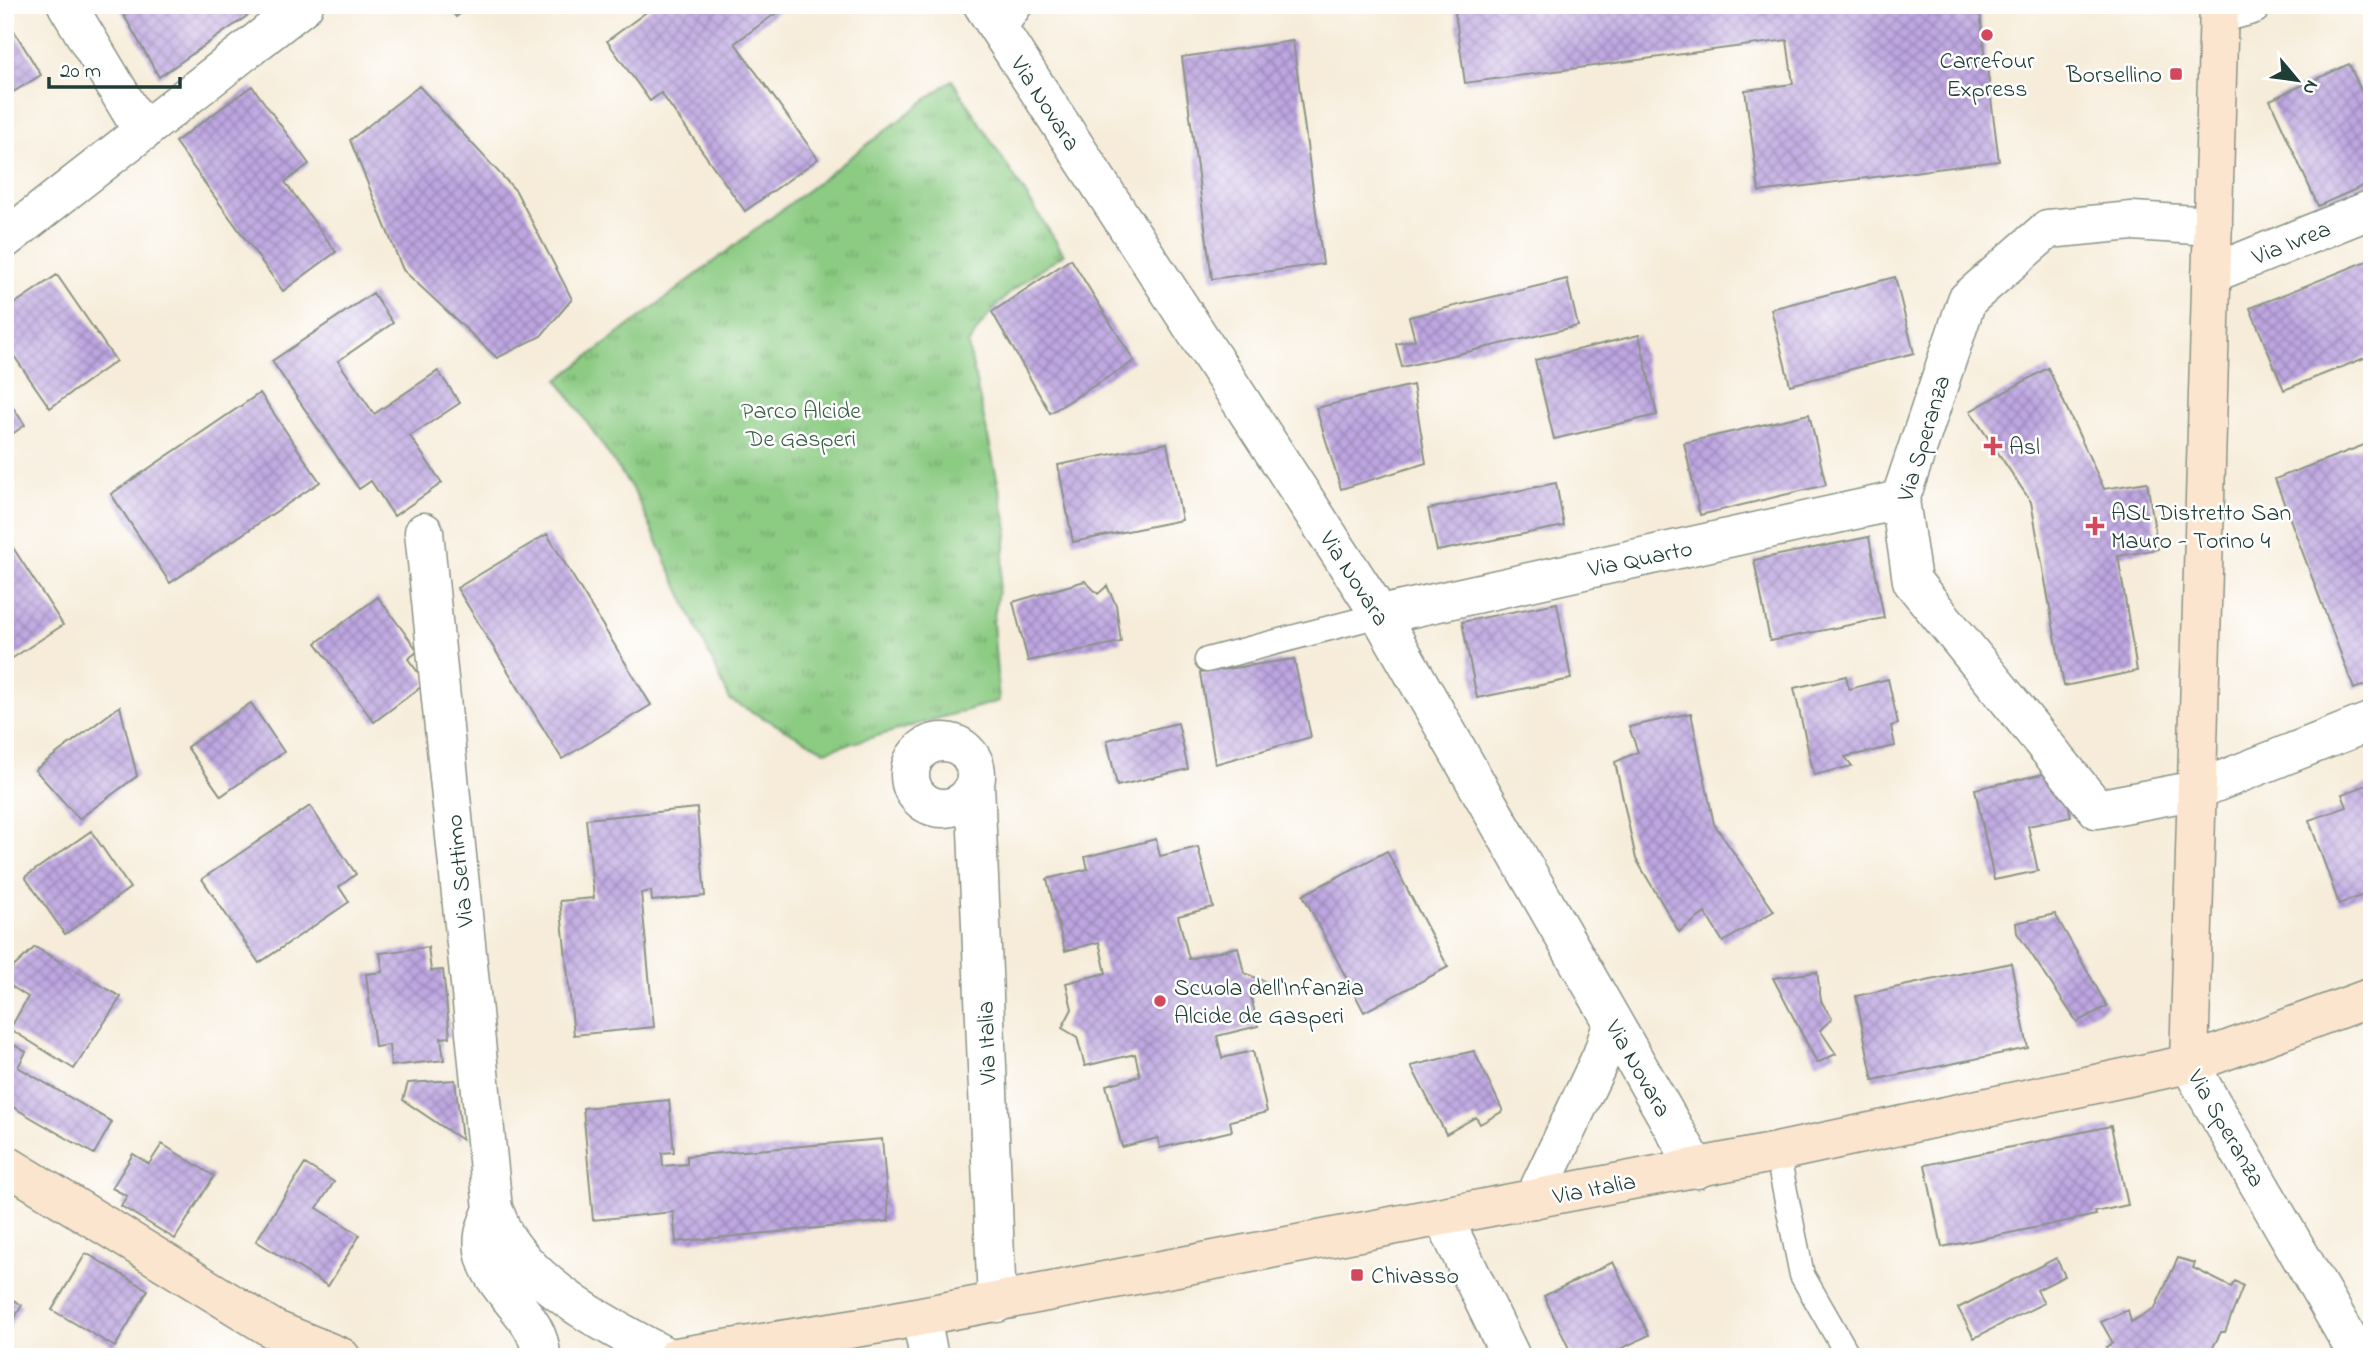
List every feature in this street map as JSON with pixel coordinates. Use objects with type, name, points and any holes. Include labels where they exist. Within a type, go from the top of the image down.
[{"type":"street","points":[[67,5],[143,132]]},
{"type":"street","points":[[5,239],[304,5]]},
{"type":"street","name":"Via Speranza","points":[[2230,8],[2211,274],[2189,1064],[2359,1357]]},
{"type":"street","name":"Via Novara","points":[[1002,15],[1380,615],[1697,1169]]},
{"type":"street","name":"Via Ivrea","points":[[2211,274],[2372,209]]},
{"type":"street","name":"Via Speranza","points":[[2213,226],[2132,221],[2048,229],[1967,300],[1900,500],[1912,581],[2097,809],[2197,790],[2372,722]]},
{"type":"street","name":"Via Quarto","points":[[1380,615],[1900,500]]},
{"type":"street","name":"Via Settimo","points":[[424,532],[493,1209],[507,1239],[552,1288],[604,1324],[667,1357]]},
{"type":"street","name":"Via Italia","points":[[975,783],[997,1303]]},
{"type":"street","name":"Via Italia","points":[[921,1317],[1697,1169],[2189,1064],[2372,996]]},
{"type":"street","points":[[1534,1199],[1602,1055],[1613,1022]]},
{"type":"street","points":[[5,1164],[273,1329],[341,1357]]},
{"type":"street","name":"Via Settimo","points":[[493,1209],[484,1235],[485,1257],[492,1273],[536,1332],[541,1357]]},
{"type":"street","points":[[1443,1217],[1511,1357]]},
{"type":"street","points":[[676,1357],[921,1317],[929,1357]]},
{"type":"lane","points":[[1208,660],[1380,615]]},
{"type":"lane","points":[[1777,1152],[1802,1275],[1849,1357]]},
{"type":"green space","name":"Parco Alcide De Gasperi","points":[[952,80],[1064,254],[1010,293],[989,315],[968,345],[1008,529],[993,623],[999,701],[825,751],[730,700],[635,493],[558,380]]},
{"type":"building","points":[[118,5],[263,5],[159,77]]},
{"type":"building","points":[[447,5],[471,5],[456,17]]},
{"type":"building","points":[[656,5],[787,5],[735,43],[818,159],[745,211],[661,93],[650,101],[607,41]]},
{"type":"building","points":[[1333,5],[1363,5],[1363,7],[1333,11]]},
{"type":"building","points":[[1454,5],[1979,5],[1999,161],[1759,192],[1745,90],[1793,84],[1787,40],[1465,83]]},
{"type":"building","points":[[5,16],[41,75],[5,97]]},
{"type":"building","points":[[1293,41],[1323,264],[1212,279],[1182,57]]},
{"type":"building","points":[[2349,64],[2372,115],[2372,182],[2318,206],[2270,100]]},
{"type":"building","points":[[252,86],[309,164],[285,182],[336,252],[283,291],[175,142]]},
{"type":"building","points":[[419,86],[516,191],[572,299],[541,336],[497,358],[403,270],[350,140]]},
{"type":"building","points":[[1071,259],[1134,361],[1050,413],[992,312]]},
{"type":"building","points":[[2372,259],[2372,355],[2284,390],[2250,308]]},
{"type":"building","points":[[57,275],[116,361],[50,408],[5,343],[5,310]]},
{"type":"building","points":[[1895,277],[1914,353],[1790,385],[1771,309]]},
{"type":"building","points":[[1567,279],[1578,326],[1402,367],[1396,344],[1415,340],[1409,317]]},
{"type":"building","points":[[373,293],[393,323],[338,361],[374,414],[438,371],[460,403],[410,436],[442,483],[394,516],[371,481],[359,489],[272,361]]},
{"type":"building","points":[[1639,335],[1657,415],[1554,439],[1535,360]]},
{"type":"building","name":"ASL Distretto San Mauro - Torino 4","points":[[2048,368],[2104,489],[2147,482],[2158,549],[2118,556],[2137,671],[2064,686],[2031,502],[1970,411]]},
{"type":"building","points":[[1413,385],[1426,463],[1341,489],[1316,408]]},
{"type":"building","points":[[260,393],[320,482],[170,583],[111,494]]},
{"type":"building","points":[[5,396],[25,425],[5,439]]},
{"type":"building","points":[[1809,414],[1826,485],[1700,515],[1684,443]]},
{"type":"building","points":[[2372,442],[2372,682],[2354,689],[2275,479]]},
{"type":"building","points":[[1167,443],[1182,520],[1073,542],[1058,465]]},
{"type":"building","points":[[1556,483],[1564,526],[1437,551],[1428,509]]},
{"type":"building","points":[[547,534],[651,705],[562,759],[457,588]]},
{"type":"building","points":[[1869,537],[1884,618],[1770,641],[1754,560]]},
{"type":"building","points":[[10,543],[63,625],[5,663],[5,547]]},
{"type":"building","points":[[1085,581],[1098,594],[1107,586],[1116,605],[1121,642],[1028,661],[1013,602]]},
{"type":"building","points":[[378,597],[418,651],[408,659],[426,683],[374,722],[316,643]]},
{"type":"building","points":[[1557,603],[1571,679],[1477,698],[1462,622]]},
{"type":"building","points":[[1294,659],[1311,737],[1215,764],[1200,673]]},
{"type":"building","points":[[1846,676],[1849,689],[1888,679],[1898,724],[1891,726],[1895,746],[1845,757],[1852,766],[1814,775],[1794,688]]},
{"type":"building","points":[[251,703],[284,752],[221,796],[187,747]]},
{"type":"building","points":[[120,706],[137,776],[79,819],[35,770]]},
{"type":"building","points":[[1691,713],[1714,824],[1774,911],[1723,942],[1705,913],[1679,932],[1636,859],[1615,762],[1638,752],[1629,727]]},
{"type":"building","points":[[1178,723],[1188,769],[1117,786],[1107,740]]},
{"type":"building","points":[[2061,770],[2071,817],[2028,826],[2038,871],[1994,880],[1975,789]]},
{"type":"building","points":[[2370,784],[2372,892],[2339,904],[2309,820],[2347,807],[2342,794]]},
{"type":"building","points":[[310,806],[356,874],[339,887],[349,902],[259,963],[202,879]]},
{"type":"building","points":[[697,808],[705,896],[652,901],[651,891],[641,893],[654,1027],[574,1035],[560,901],[594,898],[586,819]]},
{"type":"building","points":[[91,831],[130,888],[65,934],[25,877]]},
{"type":"building","points":[[1156,839],[1160,856],[1198,847],[1213,907],[1178,916],[1189,959],[1238,947],[1244,973],[1269,983],[1251,997],[1258,1026],[1217,1036],[1222,1058],[1253,1051],[1267,1112],[1230,1121],[1232,1131],[1160,1148],[1158,1138],[1122,1147],[1106,1085],[1140,1076],[1135,1054],[1085,1066],[1077,1037],[1062,1028],[1072,1009],[1066,983],[1106,973],[1099,942],[1065,951],[1047,879],[1088,869],[1085,857]]},
{"type":"building","points":[[1387,851],[1448,967],[1364,1012],[1303,895]]},
{"type":"building","points":[[2055,914],[2107,1006],[2077,1022],[2017,933],[2016,923]]},
{"type":"building","points":[[35,947],[121,997],[74,1069],[10,1029],[28,997],[5,982],[5,975]]},
{"type":"building","points":[[428,947],[431,971],[443,970],[450,1037],[441,1038],[444,1060],[391,1066],[389,1045],[375,1047],[366,974],[383,972],[380,953]]},
{"type":"building","points":[[2011,963],[2028,1048],[1873,1080],[1856,996]]},
{"type":"building","points":[[1817,972],[1821,1001],[1832,1019],[1820,1030],[1836,1054],[1817,1063],[1773,978]]},
{"type":"building","points":[[5,1040],[26,1052],[18,1067],[112,1122],[94,1154],[11,1106],[5,1116]]},
{"type":"building","points":[[1474,1051],[1503,1111],[1480,1124],[1476,1117],[1446,1134],[1411,1066]]},
{"type":"building","points":[[455,1080],[462,1140],[403,1100],[408,1083]]},
{"type":"building","points":[[669,1100],[674,1152],[662,1153],[663,1166],[687,1164],[687,1156],[882,1139],[889,1221],[676,1242],[673,1212],[593,1220],[583,1108]]},
{"type":"building","points":[[2111,1126],[2128,1205],[2095,1212],[2096,1215],[1942,1247],[1925,1165]]},
{"type":"building","points":[[162,1144],[214,1176],[175,1239],[121,1206],[127,1196],[112,1188],[133,1154],[149,1164]]},
{"type":"building","points":[[305,1164],[334,1182],[317,1208],[360,1235],[328,1286],[256,1241]]},
{"type":"building","points":[[86,1253],[148,1290],[115,1347],[52,1310]]},
{"type":"building","points":[[2056,1258],[2065,1276],[2037,1290],[2044,1303],[1974,1338],[1958,1308]]},
{"type":"building","points":[[2178,1258],[2195,1263],[2193,1268],[2231,1287],[2235,1281],[2243,1286],[2225,1332],[2221,1332],[2208,1357],[2112,1357],[2106,1347],[2113,1343],[2101,1322],[2128,1310],[2131,1322],[2155,1308]]},
{"type":"building","points":[[1613,1262],[1649,1335],[1604,1357],[1573,1357],[1544,1296]]},
{"type":"building","points":[[5,1295],[22,1305],[5,1335]]},
{"type":"place","name":"Carrefour Express","points":[[1987,35]]},
{"type":"place","name":"Borsellino","points":[[2176,74]]},
{"type":"place","name":"Asl","points":[[1993,446]]},
{"type":"place","name":"ASL Distretto San Mauro - Torino 4","points":[[2095,526]]},
{"type":"place","name":"Scuola dell'Infanzia Alcide de Gasperi","points":[[1160,1001]]},
{"type":"place","name":"Chivasso","points":[[1357,1275]]}]
